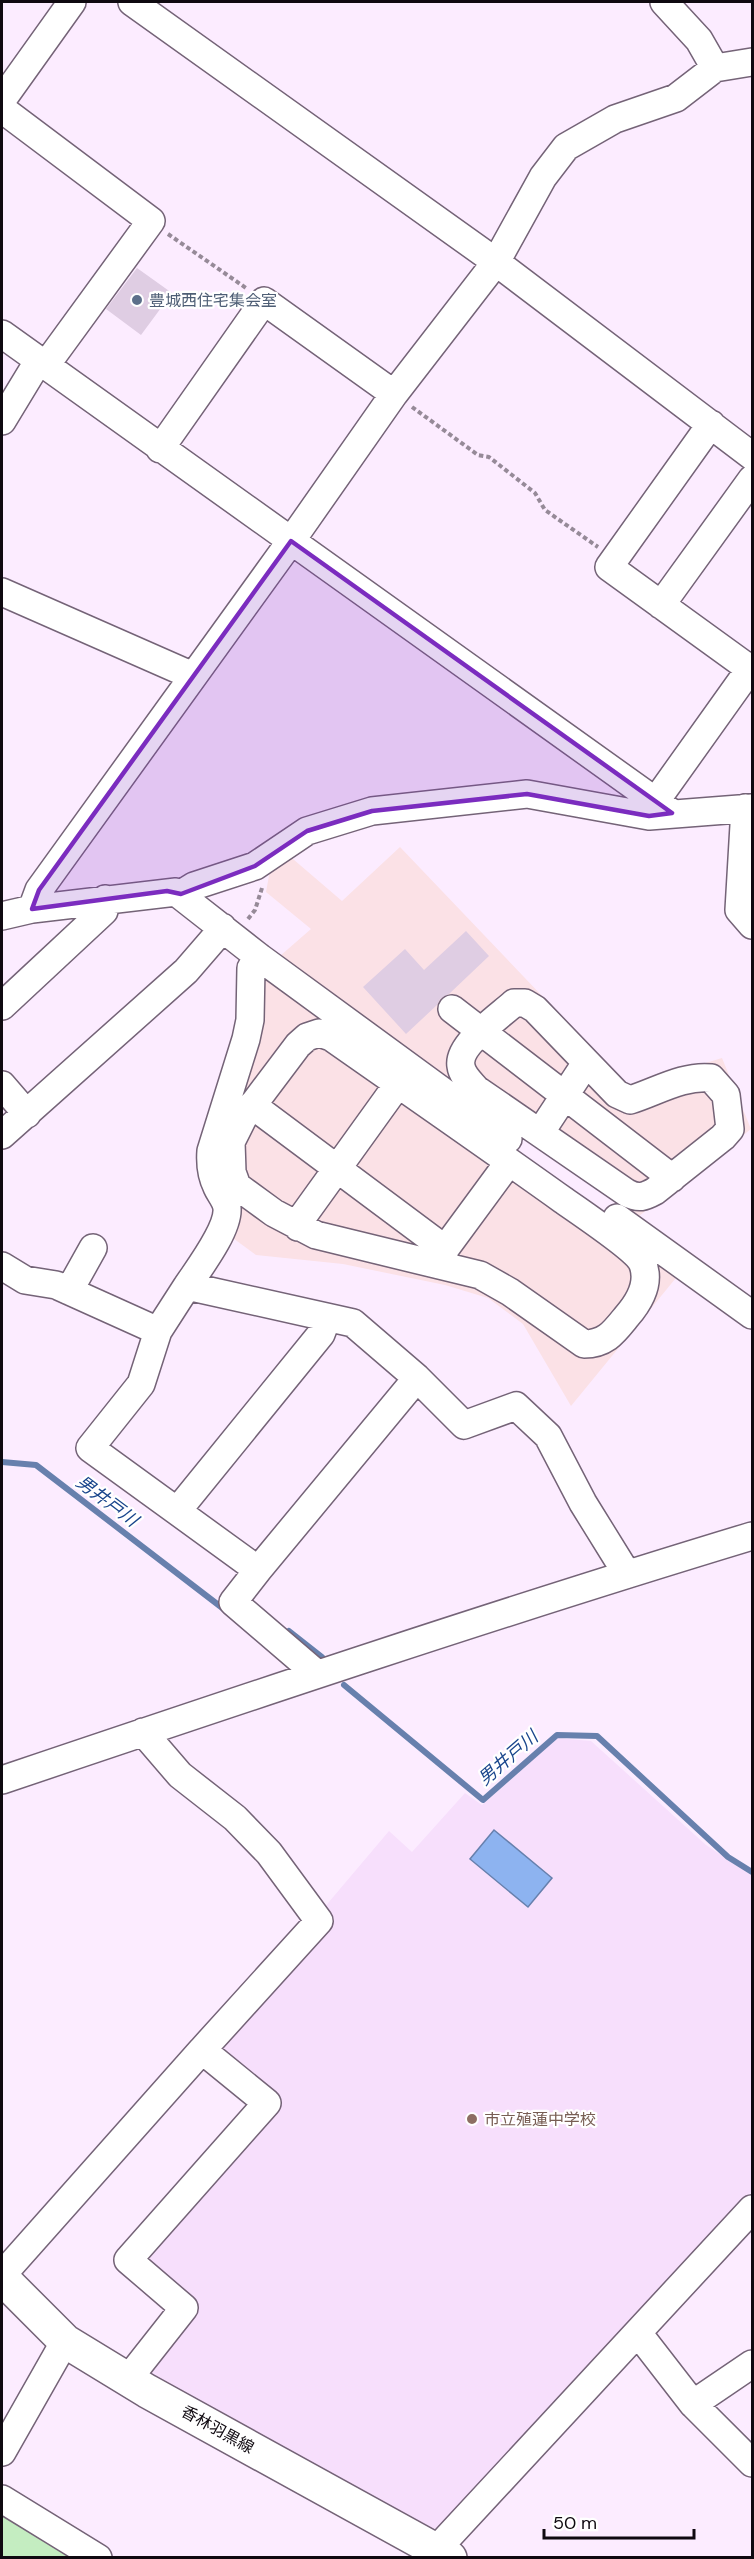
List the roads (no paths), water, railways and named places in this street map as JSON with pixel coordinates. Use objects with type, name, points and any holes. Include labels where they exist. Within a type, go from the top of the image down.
[{"type":"main road","name":"香林羽黒線","points":[[2,2276],[65,2341],[128,2379],[444,2553]]},
{"type":"street","points":[[2,100],[72,2]]},
{"type":"street","points":[[132,2],[496,262],[753,456]]},
{"type":"street","points":[[664,2],[699,40],[715,68]]},
{"type":"street","points":[[32,909],[39,890],[394,394],[496,262],[543,177],[566,147],[615,119],[676,98],[715,68],[753,62]]},
{"type":"street","points":[[2,109],[151,221],[42,363],[2,421]]},
{"type":"street","points":[[160,449],[264,301],[394,394]]},
{"type":"street","points":[[2,334],[663,807],[749,808],[739,910],[753,924]]},
{"type":"street","points":[[180,894],[194,886],[255,866],[266,870],[307,831],[372,811],[527,794],[649,816],[663,807],[751,668],[609,567],[711,424]]},
{"type":"street","points":[[661,605],[753,479]]},
{"type":"street","points":[[2,592],[193,676]]},
{"type":"street","points":[[2,916],[32,909],[167,891],[180,894],[232,926],[259,957],[753,1315]]},
{"type":"street","points":[[2,1006],[104,911],[105,899]]},
{"type":"street","points":[[2,1135],[186,970],[218,934],[232,926]]},
{"type":"street","points":[[258,1570],[178,1510],[90,1449],[141,1384],[158,1331],[220,1232],[226,1217],[227,1208],[214,1180],[210,1163],[211,1151],[246,1039],[250,1020],[250,974],[251,968],[259,957]]},
{"type":"street","points":[[525,1003],[535,1009],[617,1095],[630,1100],[700,1077],[711,1078],[718,1083],[726,1095],[730,1129],[672,1178],[645,1197],[636,1198],[476,1089],[463,1073],[460,1063],[462,1053],[480,1033],[514,1004],[525,1003]]},
{"type":"street","points":[[452,1009],[480,1033],[672,1178]]},
{"type":"street","points":[[252,1105],[338,1170],[443,1256],[493,1281],[584,1344],[604,1341],[634,1309],[645,1284],[645,1270],[640,1259],[595,1222],[331,1037],[319,1033],[307,1037],[297,1045],[252,1105],[231,1142],[232,1172],[237,1186],[274,1213],[316,1235],[443,1256]]},
{"type":"street","points":[[540,1133],[586,1063]]},
{"type":"street","points":[[298,1227],[303,1216],[398,1084]]},
{"type":"street","points":[[2,1085],[27,1114]]},
{"type":"street","points":[[443,1256],[509,1162]]},
{"type":"street","points":[[69,1291],[93,1248]]},
{"type":"street","points":[[2,1266],[25,1280],[56,1285],[158,1331]]},
{"type":"street","points":[[187,1286],[353,1323],[417,1378],[464,1425],[516,1406],[548,1436],[583,1503],[627,1574]]},
{"type":"street","points":[[178,1510],[321,1334],[327,1318]]},
{"type":"street","points":[[317,1674],[233,1602],[417,1378]]},
{"type":"street","points":[[2,1780],[317,1674],[753,1536]]},
{"type":"street","points":[[2,2276],[319,1921],[269,1853],[234,1818],[180,1775],[143,1732]]},
{"type":"street","points":[[128,2379],[184,2308],[128,2260],[267,2103],[202,2050]]},
{"type":"street","points":[[444,2553],[638,2333],[753,2210]]},
{"type":"street","points":[[638,2333],[693,2404],[753,2463]]},
{"type":"street","points":[[2,2452],[65,2341]]},
{"type":"street","points":[[693,2404],[753,2364]]},
{"type":"street","points":[[2,2499],[98,2558]]},
{"type":"water","points":[[494,1830],[552,1878],[528,1907],[470,1859]]},
{"type":"waterway","name":"男井戸川","points":[[2,1462],[36,1465],[225,1610]]},
{"type":"waterway","name":"男井戸川","points":[[289,1631],[322,1657]]},
{"type":"waterway","name":"男井戸川","points":[[344,1685],[483,1800],[557,1735],[597,1736],[728,1857],[752,1872]]},
{"type":"place","name":"豊城西住宅集会室","points":[[137,300]]},
{"type":"place","name":"市立殖蓮中学校","points":[[472,2119]]}]
